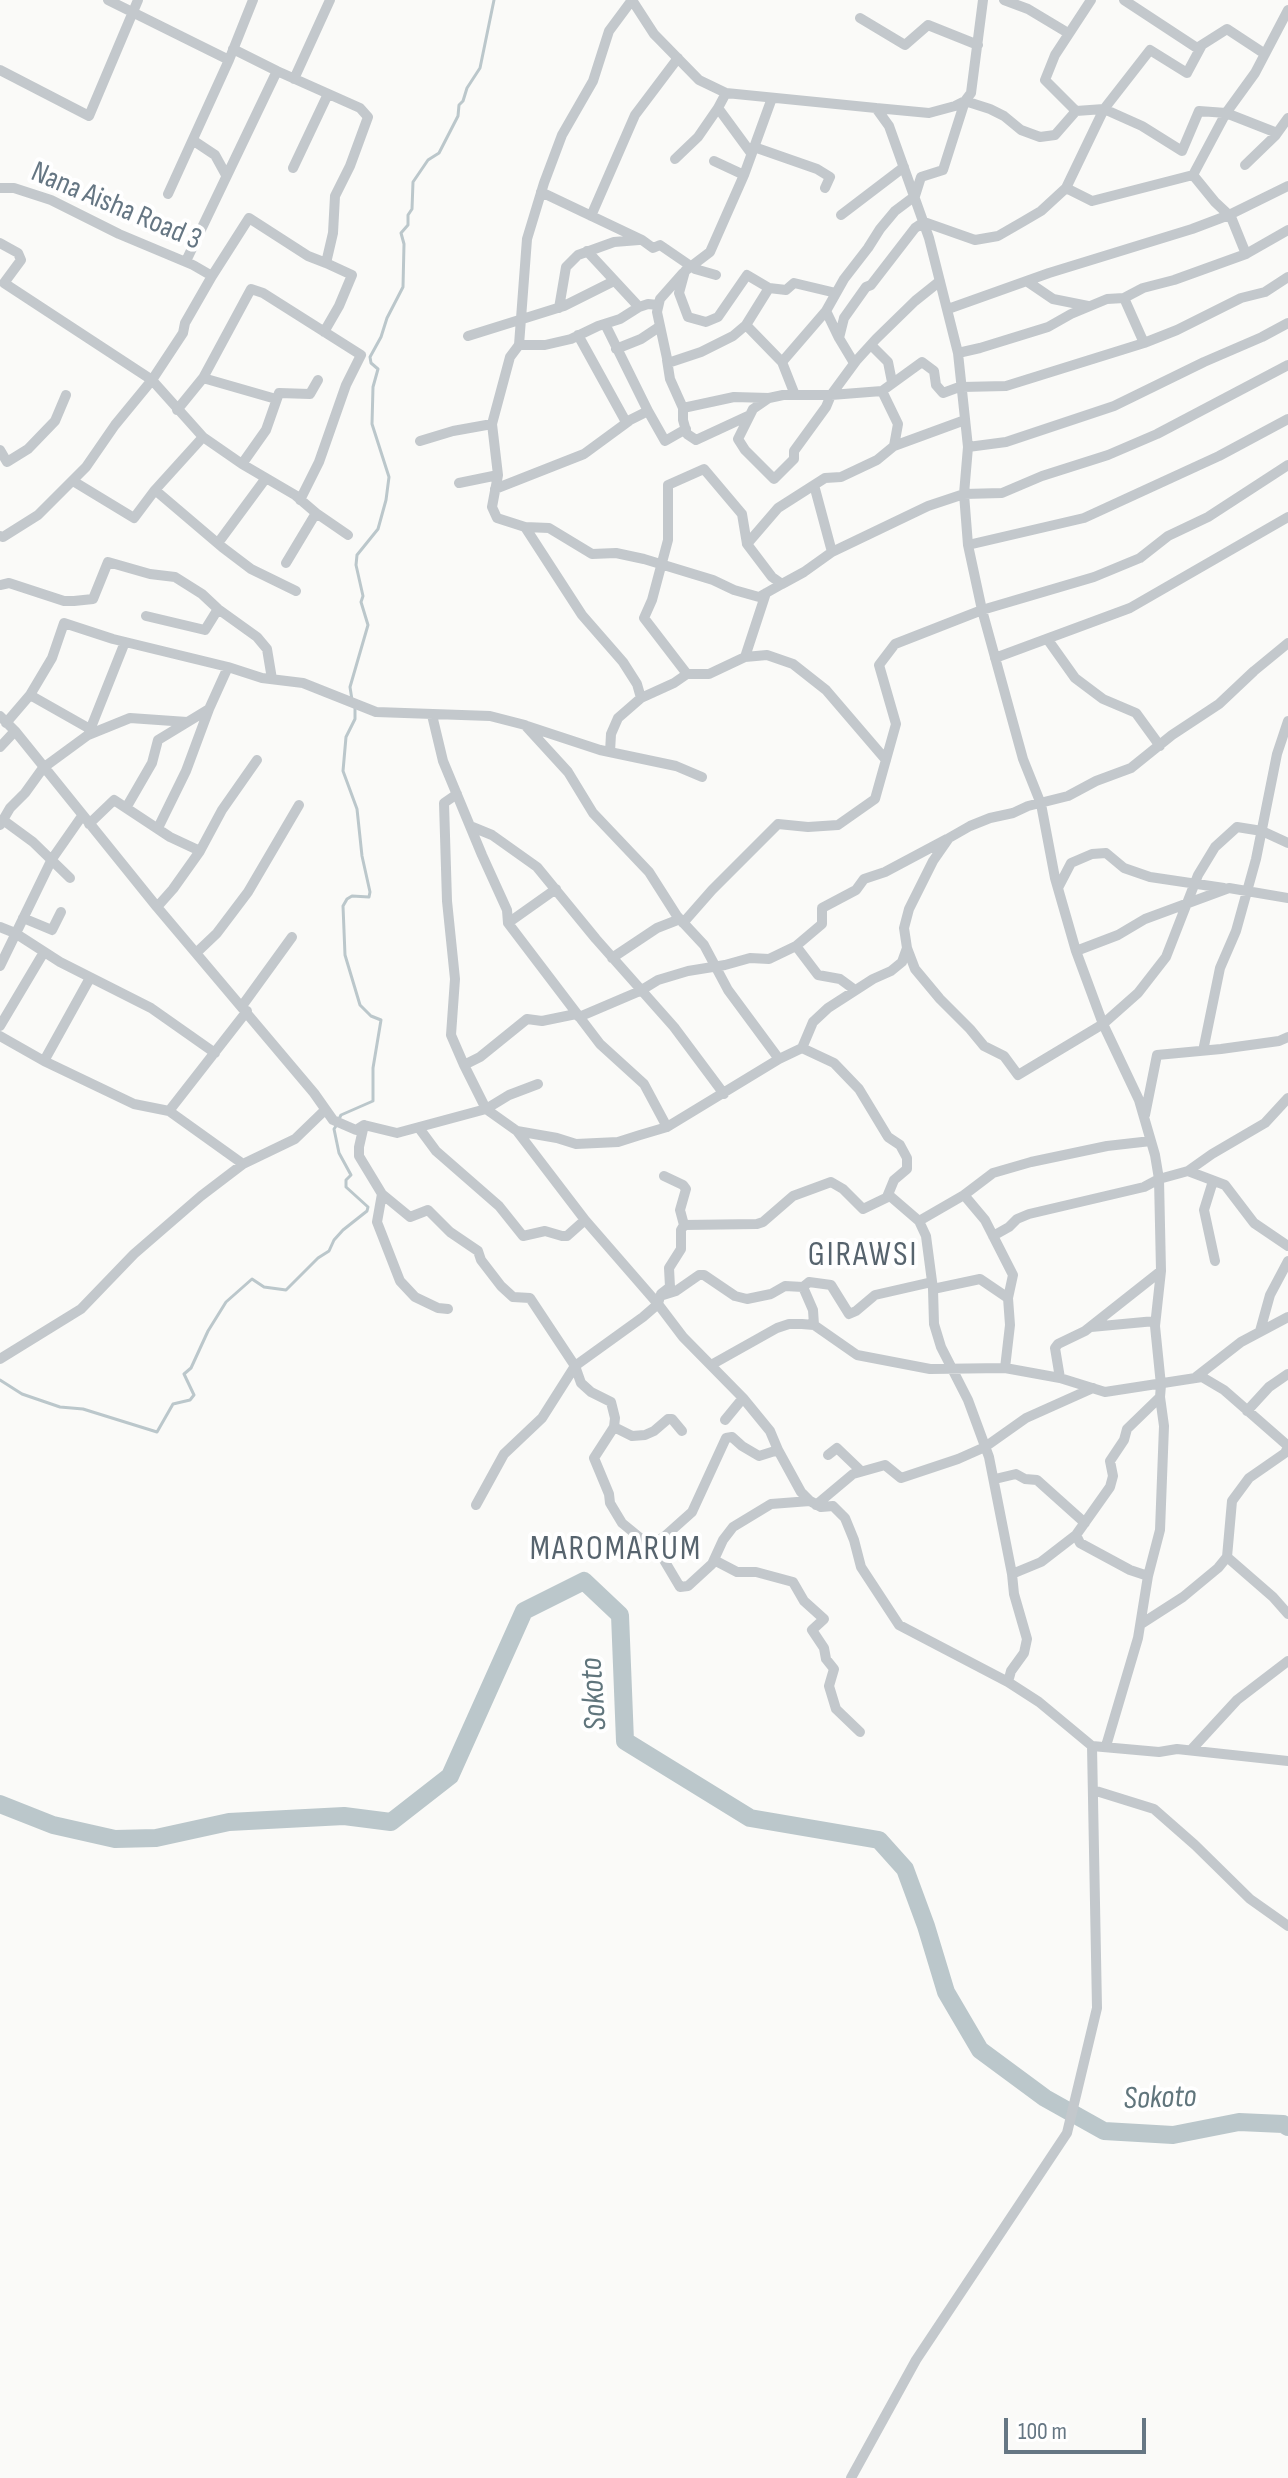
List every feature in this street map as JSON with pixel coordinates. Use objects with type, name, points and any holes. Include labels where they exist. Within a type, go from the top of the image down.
[{"type":"street","points":[[108,0],[360,108],[368,117],[335,196],[333,233],[326,263]]},
{"type":"street","points":[[0,70],[89,116],[138,0]]},
{"type":"street","points":[[168,194],[194,141],[253,0]]},
{"type":"street","points":[[294,79],[330,0]]},
{"type":"street","points":[[1277,133],[1226,113],[1199,111],[1182,151],[1142,126],[1104,109],[1076,111],[1055,135],[1040,137],[1021,130],[990,109],[965,101],[929,113],[726,93],[699,80],[654,34],[632,0],[609,31],[593,81],[562,135],[527,239],[519,345],[510,357],[492,424],[498,475],[492,507],[497,518],[525,527],[549,528],[592,554],[616,553],[713,580],[759,597],[832,552],[928,506],[964,494],[1002,493],[1042,476],[1108,455],[1157,434],[1218,399],[1288,365]]},
{"type":"street","points":[[782,362],[826,311],[880,229],[895,211],[915,196],[921,177],[943,170],[965,101],[971,93],[983,0]]},
{"type":"street","points":[[1004,0],[1028,9],[1068,33]]},
{"type":"street","points":[[1076,111],[1045,80],[1055,55],[1091,0]]},
{"type":"street","points":[[1124,0],[1197,48],[1227,29],[1265,54]]},
{"type":"street","points":[[1066,188],[1092,201],[1193,175],[1226,113],[1255,73],[1288,10]]},
{"type":"street","points":[[860,18],[905,45],[928,25],[978,45]]},
{"type":"street","points":[[924,222],[975,240],[998,236],[1041,211],[1066,188],[1104,109],[1150,50],[1187,73],[1202,45]]},
{"type":"street","points":[[591,216],[635,115],[678,58]]},
{"type":"street","points":[[186,261],[277,71]]},
{"type":"street","points":[[675,159],[698,137],[726,93]]},
{"type":"street","points":[[293,168],[328,94]]},
{"type":"street","points":[[750,415],[696,440],[687,434],[683,408],[670,379],[657,312],[660,299],[688,269],[710,252],[744,175],[772,98]]},
{"type":"street","points":[[718,108],[752,150],[817,169],[830,177],[825,188]]},
{"type":"street","points":[[876,108],[889,126],[924,222],[958,353],[968,447],[964,494],[968,545],[982,610],[1023,759],[1041,804],[1058,888],[1076,951],[1103,1024],[1139,1100],[1159,1179],[1161,1271],[1155,1321],[1164,1426],[1160,1530],[1148,1576],[1141,1624],[1106,1746]]},
{"type":"street","points":[[1245,165],[1288,118]]},
{"type":"street","points":[[194,141],[215,155],[226,175]]},
{"type":"street","points":[[714,161],[744,175]]},
{"type":"street","points":[[841,215],[904,167]]},
{"type":"street","points":[[1193,175],[1229,215],[1246,254]]},
{"type":"street","points":[[948,309],[1229,215],[1288,186]]},
{"type":"street","name":"Nana Aisha Road 3","points":[[0,188],[14,188],[43,196],[119,234],[186,261],[212,276]]},
{"type":"street","points":[[541,192],[653,248],[660,245],[688,269],[716,275]]},
{"type":"street","points":[[0,536],[38,515],[73,481],[152,380],[183,333],[185,323],[249,218],[308,256],[352,275],[324,332]]},
{"type":"street","points":[[839,338],[844,318],[866,287],[871,285],[915,228],[924,222]]},
{"type":"street","points":[[958,353],[1048,327],[1107,299],[1124,298],[1143,288],[1246,254],[1288,230]]},
{"type":"street","points":[[559,308],[566,267],[578,255],[614,242],[642,240]]},
{"type":"street","points":[[0,243],[18,253],[21,260],[2,286],[152,380],[203,437],[348,535]]},
{"type":"street","points":[[587,251],[639,307]]},
{"type":"street","points":[[688,269],[679,293],[688,317],[706,322],[718,317],[747,275],[769,288],[786,290],[794,283],[836,293]]},
{"type":"street","points":[[683,408],[734,397],[769,398],[882,391],[922,362],[934,371],[936,385],[943,393],[962,386],[1006,386],[1144,343],[1241,298],[1265,292],[1288,277]]},
{"type":"street","points":[[468,336],[559,308],[614,281]]},
{"type":"street","points":[[769,398],[753,409],[738,439],[774,479],[794,459],[794,451],[816,424],[831,395],[854,363],[915,301],[940,281]]},
{"type":"street","points":[[1028,282],[1053,299],[1090,306]]},
{"type":"street","points":[[667,360],[668,363],[701,352],[733,336],[746,325],[769,288]]},
{"type":"street","points":[[177,410],[203,378],[251,289],[263,293],[361,355],[346,385],[319,462],[300,500]]},
{"type":"street","points":[[1124,298],[1144,343]]},
{"type":"street","points":[[519,345],[545,345],[620,319],[639,307],[658,305]]},
{"type":"street","points":[[826,311],[854,363]]},
{"type":"street","points":[[968,447],[1006,442],[1114,406],[1288,323]]},
{"type":"street","points":[[605,324],[665,441],[686,429]]},
{"type":"street","points":[[746,325],[782,362],[795,395]]},
{"type":"street","points":[[616,349],[641,339],[659,327]]},
{"type":"street","points":[[578,335],[626,422],[629,421]]},
{"type":"street","points":[[871,345],[888,362],[892,382]]},
{"type":"street","points":[[203,378],[276,399]]},
{"type":"street","points":[[242,464],[266,430],[279,393],[310,394],[318,380]]},
{"type":"street","points":[[882,391],[898,424],[894,446]]},
{"type":"street","points":[[0,450],[7,462],[28,449],[55,421],[66,395]]},
{"type":"street","points":[[495,489],[584,454],[648,411]]},
{"type":"street","points":[[968,545],[1074,522],[1219,456],[1288,419]]},
{"type":"street","points":[[747,544],[778,508],[825,478],[841,477],[877,460],[894,446],[965,420]]},
{"type":"street","points":[[420,441],[492,424]]},
{"type":"street","points":[[73,481],[134,518],[203,437]]},
{"type":"street","points":[[612,958],[657,928],[682,921],[778,824],[808,827],[838,825],[875,799],[896,724],[879,665],[895,644],[982,610],[1094,577],[1140,558],[1168,536],[1208,517],[1288,465]]},
{"type":"street","points":[[687,674],[644,618],[668,540],[668,485],[704,469],[742,514],[747,544],[772,577],[782,584]]},
{"type":"street","points":[[459,483],[498,475]]},
{"type":"street","points":[[218,543],[266,478]]},
{"type":"street","points":[[814,485],[832,552]]},
{"type":"street","points":[[155,490],[251,569],[296,591]]},
{"type":"street","points":[[286,563],[316,513]]},
{"type":"street","points":[[995,658],[1130,608],[1288,517]]},
{"type":"street","points":[[525,527],[582,615],[623,662],[636,682],[641,698]]},
{"type":"street","points":[[0,585],[9,583],[64,601],[93,599],[108,562],[150,574],[175,577],[257,637],[267,649],[272,679]]},
{"type":"street","points":[[745,657],[766,593]]},
{"type":"street","points":[[146,616],[205,630],[218,609]]},
{"type":"street","points":[[0,747],[7,723],[30,695],[52,658],[64,623],[262,678],[303,683],[376,712],[490,716],[610,752],[676,766],[702,777]]},
{"type":"street","points":[[1048,640],[1075,678],[1103,699],[1136,713],[1160,746]]},
{"type":"street","points":[[89,732],[125,642]]},
{"type":"street","points":[[464,1065],[480,1057],[527,1019],[542,1021],[578,1016],[640,991],[658,980],[750,958],[769,959],[796,946],[822,924],[822,908],[856,890],[864,879],[885,872],[970,826],[1068,796],[1131,768],[1219,704],[1288,644]]},
{"type":"street","points":[[610,752],[611,734],[618,718],[641,698],[687,674],[709,674],[745,657],[767,655],[793,664],[826,690],[886,760]]},
{"type":"street","points":[[158,828],[186,771],[228,667]]},
{"type":"street","points":[[636,682],[661,688]]},
{"type":"street","points":[[30,695],[89,732]]},
{"type":"street","points":[[126,808],[152,763],[158,740],[209,709]]},
{"type":"street","points":[[432,715],[443,761],[507,910],[508,923],[600,1044],[644,1084],[667,1127]]},
{"type":"street","points":[[70,878],[33,842],[2,822],[43,768],[89,732],[130,718],[188,722]]},
{"type":"street","points":[[1203,1051],[1220,968],[1236,931],[1262,831],[1277,754],[1288,721]]},
{"type":"street","points":[[7,723],[314,1093],[333,1120],[356,1130],[364,1125],[397,1133],[486,1109],[509,1095],[538,1084]]},
{"type":"street","points":[[525,725],[568,772],[609,833],[649,872],[682,921],[704,945],[728,990],[779,1059]]},
{"type":"street","points":[[157,907],[200,851],[222,810],[257,760]]},
{"type":"street","points":[[457,794],[444,803],[447,901],[455,979],[451,1035],[486,1109],[517,1131],[585,1220],[659,1300],[683,1337],[743,1398],[770,1431],[801,1492],[813,1503]]},
{"type":"street","points":[[0,966],[52,859],[85,820],[114,800],[200,851]]},
{"type":"street","points":[[197,952],[217,933],[248,892],[299,805]]},
{"type":"street","points":[[470,826],[492,835],[537,867],[640,991],[674,1027],[724,1094]]},
{"type":"street","points":[[949,838],[933,861],[909,909],[904,928],[907,948],[915,969],[940,999],[984,1046],[1004,1056],[1018,1075],[1035,1062],[1103,1024],[1138,993],[1166,957],[1194,883],[1215,847],[1237,827],[1262,831],[1288,843]]},
{"type":"street","points":[[1058,888],[1071,863],[1092,854],[1106,853],[1124,868],[1150,877],[1246,889],[1288,898]]},
{"type":"street","points":[[1076,951],[1118,935],[1145,919],[1226,888]]},
{"type":"street","points":[[508,923],[556,889]]},
{"type":"street","points":[[23,918],[52,930],[61,912]]},
{"type":"street","points":[[0,927],[151,1008],[215,1053]]},
{"type":"street","points":[[169,1111],[215,1053],[292,937]]},
{"type":"street","points":[[796,946],[818,975],[840,979],[855,990]]},
{"type":"street","points":[[517,1131],[576,1144],[618,1142],[667,1127],[802,1048],[813,1022],[855,990],[891,971],[902,962],[907,948]]},
{"type":"street","points":[[0,1026],[44,952]]},
{"type":"street","points":[[44,1061],[90,978]]},
{"type":"street","points":[[0,1036],[134,1104],[169,1111],[243,1164]]},
{"type":"street","points":[[1144,1117],[1157,1055],[1279,1041],[1288,1037]]},
{"type":"street","points":[[802,1048],[834,1063],[859,1089],[888,1137],[900,1145],[907,1158],[907,1169],[894,1180],[887,1197]]},
{"type":"street","points":[[993,1236],[1029,1214],[1144,1187],[1188,1171],[1265,1123],[1288,1098]]},
{"type":"street","points":[[0,1359],[81,1309],[162,1228],[243,1164],[295,1139],[325,1110]]},
{"type":"street","points":[[364,1125],[359,1156],[382,1194],[410,1217],[428,1210],[450,1232],[478,1251],[481,1260],[513,1297],[530,1298],[575,1366],[581,1383],[611,1402],[614,1427],[594,1458],[622,1523],[661,1555],[680,1587],[686,1588],[714,1560],[733,1527],[761,1509],[771,1504],[833,1506],[845,1518],[861,1567],[899,1625],[1008,1682],[1039,1702],[1092,1746],[1159,1752],[1191,1750],[1288,1761]]},
{"type":"street","points":[[419,1128],[436,1151],[499,1206],[523,1236],[545,1231],[567,1236],[585,1220]]},
{"type":"street","points":[[919,1221],[964,1195],[993,1173],[1107,1146],[1151,1141]]},
{"type":"street","points":[[1188,1171],[1225,1185],[1254,1223],[1288,1246]]},
{"type":"street","points":[[476,1505],[504,1454],[542,1418],[575,1366],[643,1317],[670,1287],[669,1268],[681,1249],[684,1225],[680,1210],[686,1189],[664,1176]]},
{"type":"street","points":[[1213,1181],[1204,1210],[1215,1261]]},
{"type":"street","points":[[684,1225],[763,1222],[793,1196],[831,1182],[863,1209],[890,1196],[919,1221],[926,1236],[933,1285],[934,1324],[950,1369],[968,1400],[995,1479],[1014,1594],[1027,1639],[1024,1653],[1011,1671],[1008,1682]]},
{"type":"street","points":[[382,1194],[377,1222],[400,1281],[415,1297],[438,1308],[448,1309]]},
{"type":"street","points":[[964,1195],[984,1219],[1013,1275],[1008,1298],[1010,1325],[1005,1368]]},
{"type":"street","points":[[1260,1331],[1270,1295],[1288,1261]]},
{"type":"street","points":[[1060,1378],[1055,1348],[1058,1344],[1089,1328],[1161,1271]]},
{"type":"street","points":[[659,1300],[699,1275],[704,1275],[735,1296],[747,1299],[771,1294],[785,1286],[803,1287],[809,1282],[831,1285],[849,1314],[875,1295],[980,1279],[1008,1298]]},
{"type":"street","points":[[803,1287],[813,1310],[814,1325]]},
{"type":"street","points":[[1194,1378],[1241,1342],[1288,1317]]},
{"type":"street","points":[[1089,1328],[1155,1321]]},
{"type":"street","points":[[711,1365],[777,1328],[789,1324],[814,1325],[857,1355],[930,1369],[1005,1368],[1060,1378],[1105,1392],[1202,1377],[1224,1390],[1288,1447],[1285,1453],[1249,1478],[1232,1501],[1227,1557],[1218,1568],[1183,1597],[1141,1624]]},
{"type":"street","points":[[1247,1411],[1269,1387],[1288,1374]]},
{"type":"street","points":[[813,1503],[861,1471],[885,1465],[901,1478],[958,1459],[985,1447],[1026,1418],[1093,1388]]},
{"type":"street","points":[[1012,1574],[1041,1562],[1076,1535],[1110,1487],[1113,1476],[1110,1461],[1124,1440],[1127,1429],[1160,1397]]},
{"type":"street","points":[[725,1420],[743,1398]]},
{"type":"street","points":[[614,1427],[632,1436],[645,1435],[672,1419],[682,1431]]},
{"type":"street","points":[[647,1546],[664,1537],[692,1512],[726,1438],[732,1437],[759,1456],[778,1450]]},
{"type":"street","points":[[828,1455],[837,1448],[861,1471]]},
{"type":"street","points":[[995,1479],[1016,1474],[1037,1480],[1085,1523]]},
{"type":"street","points":[[1076,1535],[1080,1543],[1130,1570],[1148,1576]]},
{"type":"street","points":[[1227,1557],[1288,1614]]},
{"type":"street","points":[[714,1560],[737,1572],[756,1572],[793,1582],[804,1601],[824,1619],[812,1630],[834,1669],[829,1686],[836,1709],[860,1732]]},
{"type":"street","points":[[1191,1750],[1237,1700],[1288,1661]]},
{"type":"street","points":[[851,2478],[916,2360],[1067,2133],[1097,2008],[1092,1746]]},
{"type":"street","points":[[1093,1790],[1154,1809],[1250,1899],[1288,1926]]},
{"type":"waterway","points":[[352,700],[350,687],[368,625],[361,602],[363,596],[356,565],[357,555],[378,529],[389,477],[372,424],[373,387],[378,369],[371,363],[370,357],[403,287],[404,244],[401,233],[408,225],[408,215],[412,209],[413,182],[428,160],[439,153],[458,116],[459,105],[467,88],[480,68],[494,0]]},
{"type":"waterway","points":[[339,1119],[341,1115],[373,1101],[373,1068],[381,1020],[371,1016],[360,1005],[345,955],[343,906],[352,896],[369,897],[370,892],[357,809],[343,771],[346,737],[355,719],[355,707]]},
{"type":"waterway","points":[[0,1380],[22,1394],[60,1407],[83,1409],[157,1432],[173,1404],[190,1400],[194,1395],[184,1374],[191,1368],[226,1302],[252,1279],[264,1287],[286,1290],[329,1251],[343,1230],[367,1211],[368,1207],[346,1187],[346,1180],[351,1175],[339,1153],[336,1126]]},
{"type":"waterway","name":"Sokoto","points":[[0,1804],[53,1825],[115,1839],[156,1838],[229,1822],[344,1816],[391,1822],[450,1776],[524,1611],[584,1581],[620,1615],[625,1741],[750,1818],[879,1840],[905,1869],[946,1992],[980,2050],[1045,2098],[1104,2131],[1173,2135],[1239,2122],[1283,2124],[1288,2127]]},
{"type":"district","name":"GIRAWSI","points":[[863,1256]]},
{"type":"district","name":"MAROMARUM","points":[[616,1550]]}]
